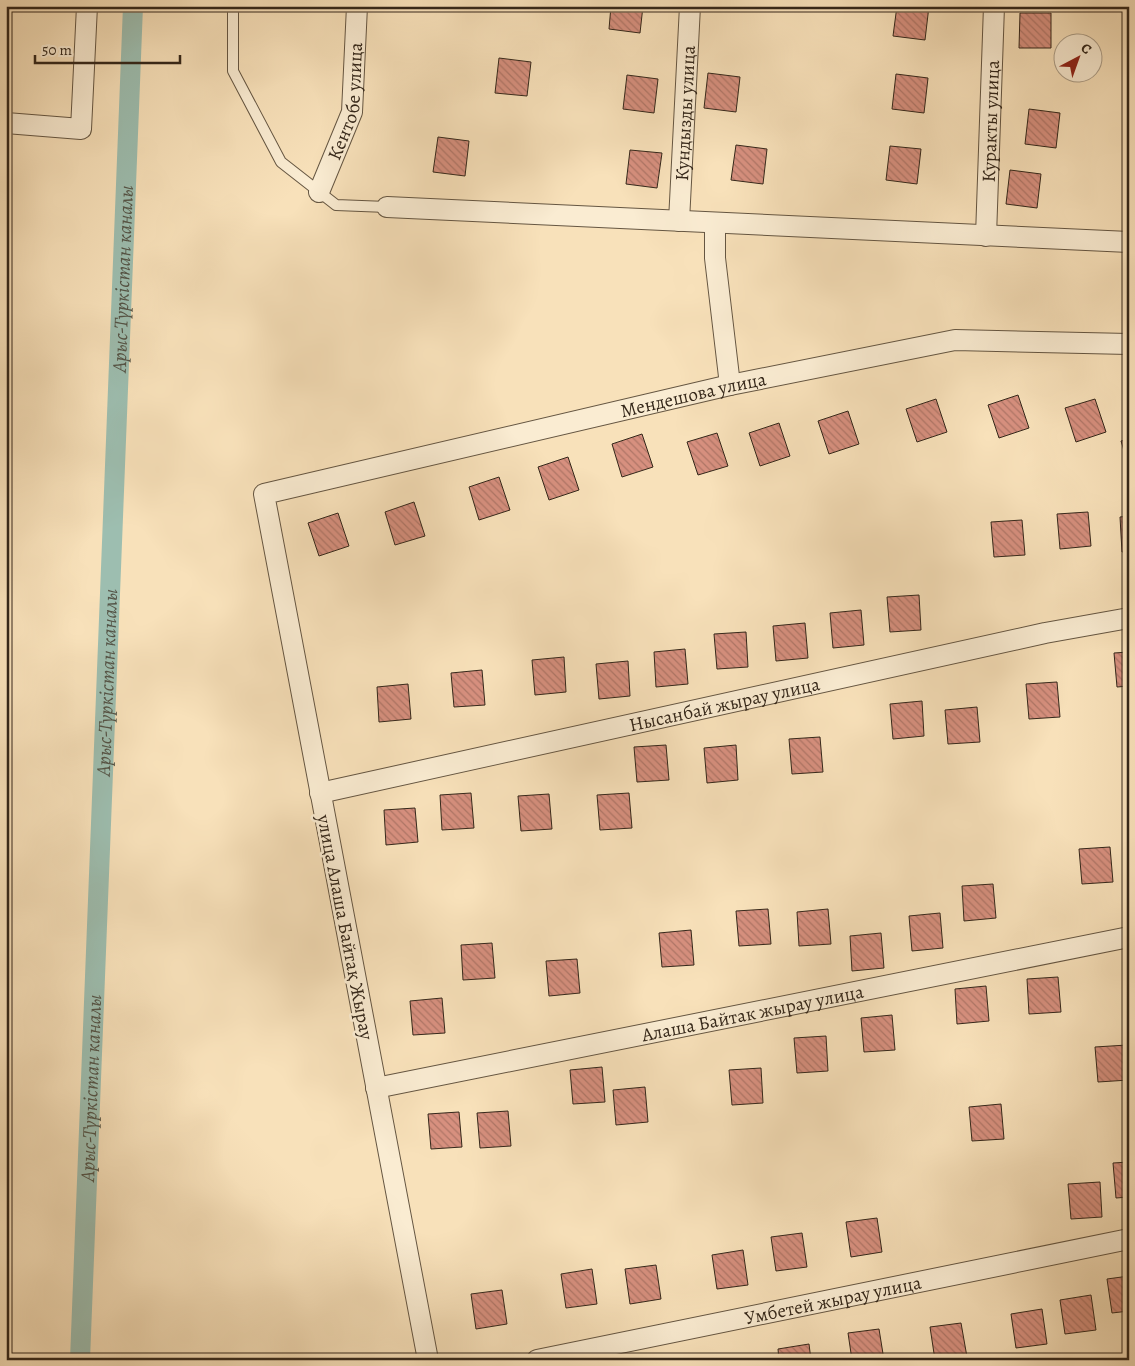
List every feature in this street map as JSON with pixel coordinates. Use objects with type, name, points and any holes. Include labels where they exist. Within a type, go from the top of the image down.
[{"type":"street","points":[[6,123],[81,129],[87,6]]},
{"type":"street","name":"Кентобе улица","points":[[319,192],[352,112],[357,6]]},
{"type":"street","name":"Кундызды улица","points":[[680,221],[690,6]]},
{"type":"street","name":"Куракты улица","points":[[986,236],[994,6]]},
{"type":"street","points":[[387,207],[1129,242]]},
{"type":"street","points":[[715,223],[715,258],[730,385]]},
{"type":"street","name":"Мендешова улица","points":[[264,494],[730,385],[955,340],[1129,344]]},
{"type":"street","name":"улица Алаша Байтақ Жырау","points":[[264,494],[428,1360]]},
{"type":"street","name":"Нысанбай жырау улица","points":[[320,793],[1045,633],[1129,618]]},
{"type":"street","name":"Алаша Байтак жырау улица","points":[[376,1088],[1129,937]]},
{"type":"street","name":"Умбетей жырау улица","points":[[537,1360],[1129,1239]]},
{"type":"lane","points":[[233,6],[234,70],[281,162],[336,205],[387,207]]},
{"type":"building","points":[[611,6],[643,6],[640,33],[609,29]]},
{"type":"building","points":[[897,6],[929,6],[925,40],[893,36]]},
{"type":"building","points":[[1020,13],[1051,13],[1051,48],[1019,48]]},
{"type":"building","points":[[499,58],[531,62],[527,96],[495,93]]},
{"type":"building","points":[[708,73],[740,77],[736,112],[704,108]]},
{"type":"building","points":[[896,74],[928,78],[924,113],[892,109]]},
{"type":"building","points":[[627,75],[658,79],[654,113],[623,109]]},
{"type":"building","points":[[1029,109],[1060,113],[1056,148],[1025,144]]},
{"type":"building","points":[[438,137],[469,141],[465,176],[433,172]]},
{"type":"building","points":[[736,145],[767,149],[763,184],[731,180]]},
{"type":"building","points":[[890,146],[921,149],[917,184],[886,180]]},
{"type":"building","points":[[630,150],[662,153],[657,188],[626,184]]},
{"type":"building","points":[[1010,170],[1041,174],[1037,208],[1006,204]]},
{"type":"building","points":[[1018,395],[1029,428],[999,438],[988,405]]},
{"type":"building","points":[[936,399],[947,432],[917,442],[906,409]]},
{"type":"building","points":[[1095,399],[1106,432],[1076,442],[1065,408]]},
{"type":"building","points":[[848,411],[859,444],[829,454],[818,421]]},
{"type":"building","points":[[779,423],[790,456],[760,466],[749,433]]},
{"type":"building","points":[[717,433],[728,466],[698,475],[687,442]]},
{"type":"building","points":[[642,434],[653,467],[622,477],[612,444]]},
{"type":"building","points":[[1129,439],[1129,467],[1121,441]]},
{"type":"building","points":[[568,457],[579,490],[549,500],[538,467]]},
{"type":"building","points":[[499,477],[510,510],[479,520],[469,487]]},
{"type":"building","points":[[414,502],[425,536],[395,545],[385,512]]},
{"type":"building","points":[[1088,512],[1091,546],[1060,549],[1057,514]]},
{"type":"building","points":[[338,513],[349,546],[319,556],[308,523]]},
{"type":"building","points":[[1129,516],[1129,551],[1122,552],[1120,517]]},
{"type":"building","points":[[1022,520],[1025,555],[994,557],[991,522]]},
{"type":"building","points":[[919,595],[921,630],[890,632],[887,597]]},
{"type":"building","points":[[861,610],[864,645],[833,648],[830,613]]},
{"type":"building","points":[[805,623],[808,658],[776,661],[773,626]]},
{"type":"building","points":[[746,632],[748,667],[717,669],[714,634]]},
{"type":"building","points":[[685,649],[688,684],[656,687],[654,652]]},
{"type":"building","points":[[1129,652],[1129,686],[1117,687],[1114,653]]},
{"type":"building","points":[[564,657],[566,692],[535,695],[532,660]]},
{"type":"building","points":[[628,661],[630,696],[599,699],[596,664]]},
{"type":"building","points":[[482,670],[485,705],[454,707],[451,673]]},
{"type":"building","points":[[1057,682],[1060,717],[1029,719],[1026,684]]},
{"type":"building","points":[[408,684],[411,719],[379,722],[377,687]]},
{"type":"building","points":[[922,701],[924,736],[893,739],[890,704]]},
{"type":"building","points":[[977,707],[980,742],[948,744],[945,710]]},
{"type":"building","points":[[820,737],[823,772],[792,774],[789,739]]},
{"type":"building","points":[[666,745],[669,780],[637,782],[634,747]]},
{"type":"building","points":[[736,745],[738,780],[707,783],[704,748]]},
{"type":"building","points":[[471,793],[474,828],[442,830],[440,795]]},
{"type":"building","points":[[629,793],[632,828],[600,830],[597,795]]},
{"type":"building","points":[[549,794],[552,829],[521,831],[518,796]]},
{"type":"building","points":[[415,808],[418,842],[386,845],[384,810]]},
{"type":"building","points":[[1110,847],[1113,882],[1082,884],[1079,849]]},
{"type":"building","points":[[993,884],[996,918],[964,921],[962,886]]},
{"type":"building","points":[[768,909],[771,944],[739,946],[736,911]]},
{"type":"building","points":[[828,909],[831,944],[799,946],[797,912]]},
{"type":"building","points":[[940,913],[943,948],[912,951],[909,916]]},
{"type":"building","points":[[691,930],[694,965],[662,967],[659,933]]},
{"type":"building","points":[[881,933],[884,968],[852,971],[850,936]]},
{"type":"building","points":[[492,943],[495,978],[463,980],[461,945]]},
{"type":"building","points":[[577,959],[580,993],[549,996],[546,961]]},
{"type":"building","points":[[1058,977],[1061,1012],[1029,1014],[1027,979]]},
{"type":"building","points":[[986,986],[989,1021],[957,1024],[955,989]]},
{"type":"building","points":[[442,998],[445,1033],[413,1035],[410,1001]]},
{"type":"building","points":[[892,1015],[895,1050],[864,1052],[861,1018]]},
{"type":"building","points":[[826,1036],[828,1071],[797,1073],[794,1038]]},
{"type":"building","points":[[1127,1045],[1129,1080],[1098,1082],[1095,1047]]},
{"type":"building","points":[[602,1067],[605,1102],[573,1104],[570,1070]]},
{"type":"building","points":[[761,1068],[763,1103],[732,1105],[729,1070]]},
{"type":"building","points":[[645,1087],[648,1122],[616,1125],[613,1090]]},
{"type":"building","points":[[1001,1104],[1004,1139],[972,1141],[969,1107]]},
{"type":"building","points":[[508,1111],[511,1146],[480,1148],[477,1113]]},
{"type":"building","points":[[459,1112],[462,1147],[431,1149],[428,1114]]},
{"type":"building","points":[[1129,1162],[1129,1197],[1116,1198],[1113,1163]]},
{"type":"building","points":[[1100,1182],[1102,1217],[1071,1219],[1068,1184]]},
{"type":"building","points":[[877,1218],[882,1252],[851,1257],[846,1222]]},
{"type":"building","points":[[802,1233],[807,1267],[776,1271],[771,1237]]},
{"type":"building","points":[[743,1250],[748,1285],[717,1289],[712,1255]]},
{"type":"building","points":[[656,1265],[661,1299],[630,1304],[625,1269]]},
{"type":"building","points":[[592,1269],[597,1304],[566,1308],[561,1274]]},
{"type":"building","points":[[1129,1276],[1129,1311],[1112,1313],[1107,1279]]},
{"type":"building","points":[[502,1290],[507,1324],[476,1329],[471,1294]]},
{"type":"building","points":[[1091,1295],[1096,1330],[1065,1334],[1060,1300]]},
{"type":"building","points":[[1042,1309],[1047,1344],[1016,1348],[1011,1314]]},
{"type":"building","points":[[961,1323],[967,1357],[935,1360],[930,1327]]},
{"type":"building","points":[[879,1329],[884,1360],[852,1360],[848,1333]]},
{"type":"building","points":[[809,1344],[811,1360],[779,1360],[778,1349]]},
{"type":"waterway","name":"Арыс-Түркістан каналы","points":[[80,1360],[133,6]]}]
